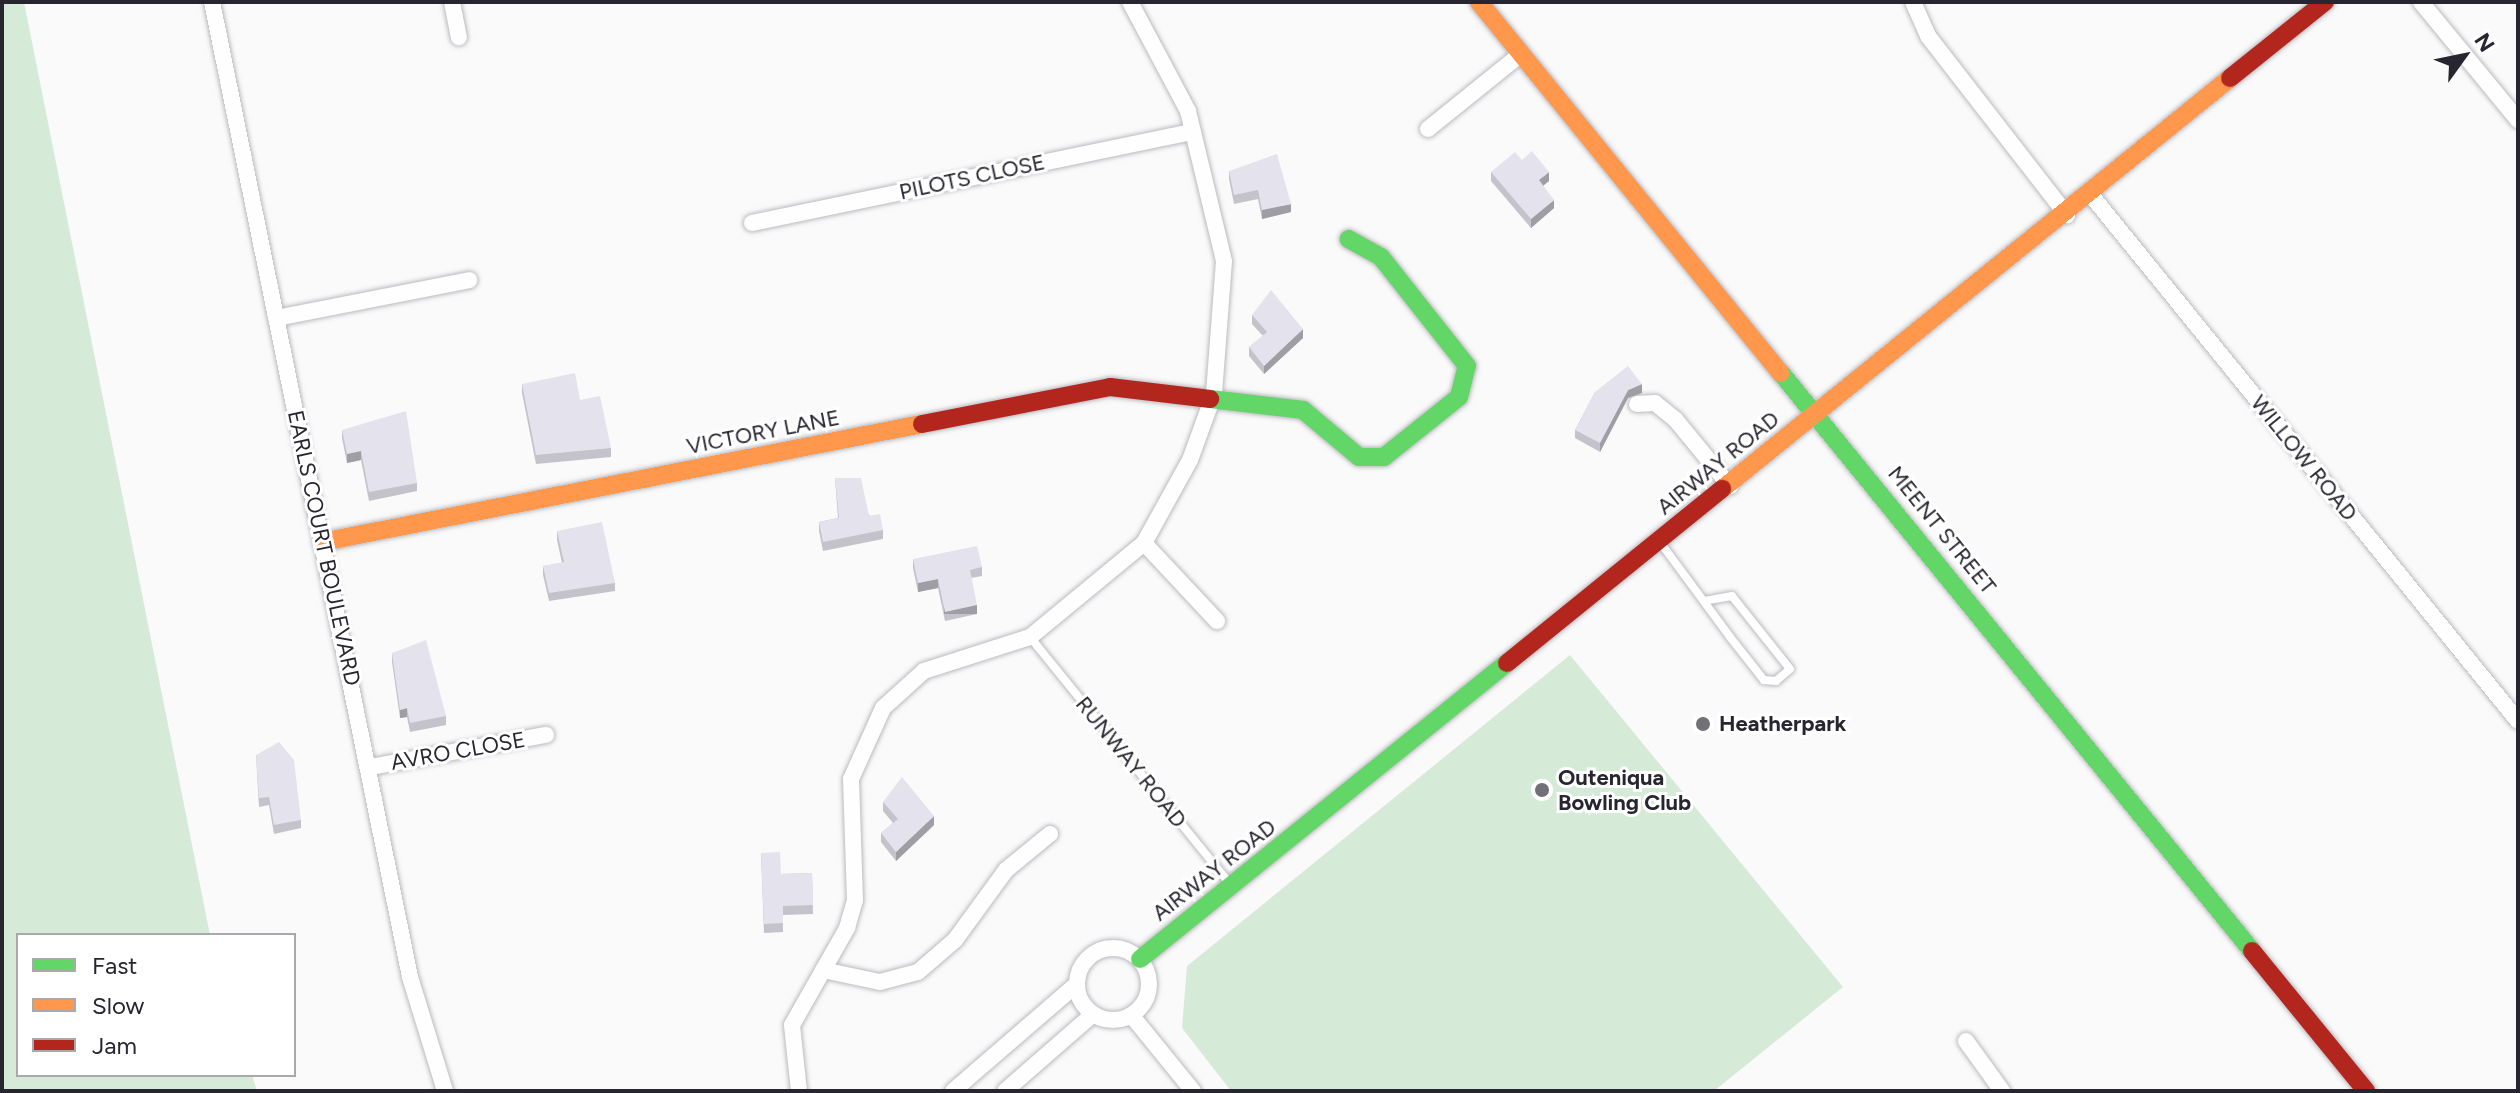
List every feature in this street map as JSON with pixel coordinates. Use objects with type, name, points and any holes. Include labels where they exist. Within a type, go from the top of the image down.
[{"type":"street","name":"EARLS COURT BOULEVARD","points":[[212,2],[371,767],[410,977],[445,1091]]},
{"type":"street","points":[[452,2],[459,37]]},
{"type":"street","points":[[799,1091],[792,1025],[823,970],[855,900],[851,779],[883,708],[924,671],[1030,637],[1144,543],[1190,460],[1214,394],[1224,261],[1193,132],[1175,79],[1130,2]]},
{"type":"street","name":"MEENT STREET","points":[[1479,2],[2366,1091]]},
{"type":"street","points":[[1913,2],[1928,36],[2067,215]]},
{"type":"street","name":"AIRWAY ROAD","points":[[1140,959],[1233,888],[1659,541],[2067,215],[2325,2]]},
{"type":"street","points":[[2421,2],[2518,120]]},
{"type":"street","points":[[1428,129],[1521,54]]},
{"type":"street","name":"PILOTS CLOSE","points":[[752,223],[1193,132]]},
{"type":"street","name":"WILLOW ROAD","points":[[2091,195],[2518,721]]},
{"type":"street","name":"VICTORY LANE","points":[[322,542],[1110,387],[1214,394],[1303,410],[1348,449],[1372,459],[1459,397],[1467,366],[1381,257],[1349,239]]},
{"type":"street","points":[[276,318],[469,280]]},
{"type":"street","points":[[1637,404],[1655,403],[1675,419],[1730,486]]},
{"type":"street","points":[[1144,543],[1217,621]]},
{"type":"street","name":"AVRO CLOSE","points":[[371,767],[546,735]]},
{"type":"street","points":[[823,970],[880,982],[918,972],[955,940],[1006,870],[1050,834]]},
{"type":"street","points":[[953,1091],[1076,985],[1091,955],[1108,948],[1140,959],[1150,983],[1132,1016],[1112,1021],[1092,1015],[1076,985]]},
{"type":"street","points":[[1005,1091],[1092,1015]]},
{"type":"street","points":[[1132,1016],[1193,1091]]},
{"type":"street","points":[[1966,1041],[2002,1091]]},
{"type":"lane","points":[[1659,541],[1704,601],[1764,680],[1776,681],[1790,669],[1732,596],[1704,601]]},
{"type":"lane","name":"RUNWAY ROAD","points":[[1030,637],[1233,888]]},
{"type":"green space","points":[[2,2],[24,2],[210,933],[16,933],[16,1077],[253,1077],[257,1091],[2,1091]]},
{"type":"green space","name":"Outeniqua Bowling Club","points":[[1570,655],[1843,987],[1714,1091],[1231,1091],[1182,1028],[1187,966]]},
{"type":"building","points":[[1532,151],[1549,172],[1539,180],[1554,200],[1531,219],[1491,172],[1515,152],[1522,160]]},
{"type":"building","points":[[1277,154],[1291,204],[1262,210],[1258,190],[1234,195],[1229,171]]},
{"type":"building","points":[[1271,290],[1303,329],[1264,366],[1249,347],[1267,332],[1252,315]]},
{"type":"building","points":[[1628,366],[1642,384],[1628,390],[1600,443],[1575,430],[1595,392]]},
{"type":"building","points":[[575,373],[580,400],[600,396],[611,448],[536,455],[522,384]]},
{"type":"building","points":[[406,411],[417,483],[369,492],[361,451],[347,454],[342,430]]},
{"type":"building","points":[[835,478],[861,478],[869,516],[880,514],[883,530],[823,542],[819,522],[839,518]]},
{"type":"building","points":[[602,522],[615,583],[549,593],[543,566],[564,562],[557,531]]},
{"type":"building","points":[[977,546],[982,567],[970,570],[977,605],[945,612],[938,579],[918,583],[913,559]]},
{"type":"building","points":[[426,640],[446,716],[410,723],[407,708],[400,710],[392,653]]},
{"type":"building","points":[[279,742],[294,760],[301,820],[274,825],[269,797],[259,798],[256,755]]},
{"type":"building","points":[[902,777],[934,816],[896,852],[881,833],[898,819],[883,802]]},
{"type":"building","points":[[780,852],[781,874],[812,873],[813,905],[783,906],[783,923],[764,924],[761,853]]},
{"type":"traffic: fast","points":[[1210,399],[1303,410],[1359,457],[1384,457],[1459,397],[1467,366],[1381,257],[1349,239]]},
{"type":"traffic: fast","points":[[1781,373],[2252,951]]},
{"type":"traffic: fast","points":[[1140,959],[1507,663]]},
{"type":"traffic: slow","points":[[1479,2],[1781,373]]},
{"type":"traffic: slow","points":[[1722,489],[2230,78]]},
{"type":"traffic: slow","points":[[322,542],[922,424]]},
{"type":"traffic: jam","points":[[2230,78],[2325,2]]},
{"type":"traffic: jam","points":[[922,424],[1110,387],[1210,399]]},
{"type":"traffic: jam","points":[[1507,663],[1722,489]]},
{"type":"traffic: jam","points":[[2252,951],[2366,1091]]},
{"type":"place","name":"Heatherpark","points":[[1703,724]]},
{"type":"place","name":"Outeniqua Bowling Club","points":[[1542,790]]}]
